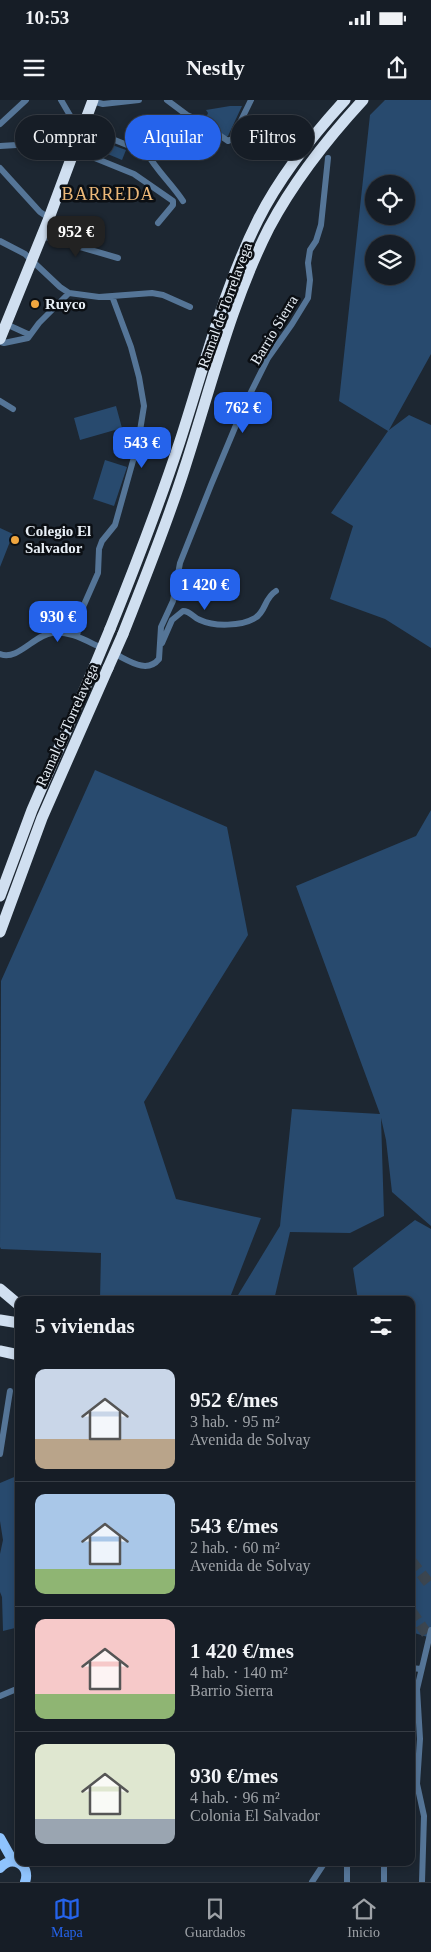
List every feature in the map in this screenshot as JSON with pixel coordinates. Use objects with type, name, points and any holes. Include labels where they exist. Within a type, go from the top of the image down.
[{"type":"highway","name":"Ramal de Torrelavega","points":[[0,896],[32,810],[95,665],[156,513],[238,265],[258,219],[291,167],[312,137],[345,100]]},
{"type":"highway","name":"Ramal de Torrelavega","points":[[0,932],[42,818],[123,634],[158,545],[183,476],[239,301],[259,249],[270,227],[304,172],[338,128],[363,100]]},
{"type":"highway","points":[[87,115],[98,101]]},
{"type":"highway","points":[[0,340],[71,160]]},
{"type":"highway","points":[[0,937],[18,880]]},
{"type":"highway","points":[[0,1289],[15,1302]]},
{"type":"highway","points":[[0,1320],[15,1322]]},
{"type":"highway","points":[[0,1351],[15,1354]]},
{"type":"main road","points":[[0,1840],[13,1861],[0,1867]]},
{"type":"main road","points":[[0,1840],[0,1867]]},
{"type":"main road","points":[[23,1866],[26,1873],[25,1882]]},
{"type":"street","points":[[0,124],[26,100]]},
{"type":"street","points":[[61,100],[72,115]]},
{"type":"street","points":[[98,101],[139,100]]},
{"type":"street","points":[[167,100],[187,116],[196,119],[228,141],[232,139],[251,100]]},
{"type":"street","points":[[115,139],[147,152],[153,164],[173,186],[183,201]]},
{"type":"street","points":[[0,146],[15,145]]},
{"type":"street","name":"Barrio Sierra","points":[[0,654],[4,656],[14,653],[43,635],[52,633],[77,636],[138,666],[152,665],[159,659],[160,627],[176,592],[180,563],[244,406],[268,358],[308,298],[310,280],[308,262],[310,250],[316,241],[321,224],[328,158]]},
{"type":"street","points":[[100,160],[134,174],[173,201],[173,205],[158,223]]},
{"type":"street","points":[[0,168],[40,212],[48,218]]},
{"type":"street","points":[[42,236],[118,258]]},
{"type":"street","points":[[0,241],[26,254],[60,287],[69,293],[89,296],[152,293],[163,295],[190,307]]},
{"type":"street","points":[[0,340],[8,342],[30,336],[39,323],[69,293]]},
{"type":"street","points":[[77,636],[83,607],[98,573],[99,549],[102,541],[115,525],[138,443],[144,406],[131,347],[112,296]]},
{"type":"street","points":[[6,324],[30,336]]},
{"type":"street","points":[[0,401],[13,409]]},
{"type":"street","name":"Barrio Sierra","points":[[160,647],[172,620],[183,611],[206,622],[229,624],[248,621],[257,617],[267,598],[276,591]]},
{"type":"street","points":[[0,1454],[10,1391]]},
{"type":"street","points":[[415,1776],[420,1739],[417,1689],[431,1630]]},
{"type":"street","points":[[415,1668],[421,1669]]},
{"type":"street","points":[[0,1696],[15,1690]]},
{"type":"street","points":[[415,1787],[424,1816],[422,1882]]},
{"type":"street","points":[[312,1882],[322,1866]]},
{"type":"street","points":[[347,1866],[347,1882]]},
{"type":"street","points":[[384,1866],[384,1882]]},
{"type":"shaded area","points":[[385,100],[431,100],[431,354],[389,430],[409,415],[431,425],[431,648],[385,619],[330,599],[353,526],[331,513],[388,431],[339,401],[370,115]]},
{"type":"shaded area","points":[[242,106],[238,115],[231,115],[231,130],[226,137],[221,133],[221,115],[207,115],[206,110]]},
{"type":"shaded area","points":[[115,146],[125,150],[122,160],[115,157]]},
{"type":"shaded area","points":[[116,406],[122,428],[80,440],[74,418]]},
{"type":"shaded area","points":[[105,460],[127,467],[114,506],[93,499]]},
{"type":"shaded area","points":[[0,528],[13,534],[0,567]]},
{"type":"shaded area","points":[[95,770],[227,827],[248,935],[144,1102],[176,1199],[261,1218],[231,1296],[100,1296],[101,1253],[1,1249],[1,981]]},
{"type":"shaded area","points":[[431,810],[431,1226],[392,1192],[386,1140],[381,1118],[384,1216],[350,1233],[290,1232],[275,1296],[237,1296],[280,1226],[292,1109],[380,1114],[296,886],[416,836]]},
{"type":"shaded area","points":[[415,1220],[431,1229],[431,1638],[415,1633],[415,1296],[357,1296],[353,1268]]},
{"type":"shaded area","points":[[15,1477],[15,1628],[3,1631],[2,1597],[0,1592],[0,1554],[3,1540],[0,1521],[0,1483]]},
{"type":"tunnel","points":[[415,1566],[431,1586]]},
{"type":"tunnel","points":[[415,1617],[431,1640]]},
{"type":"place","name":"Ruyco","points":[[35,304]]},
{"type":"place","name":"Colegio El Salvador","points":[[15,540]]},
{"type":"district","name":"BARREDA","points":[[108,194]]}]
